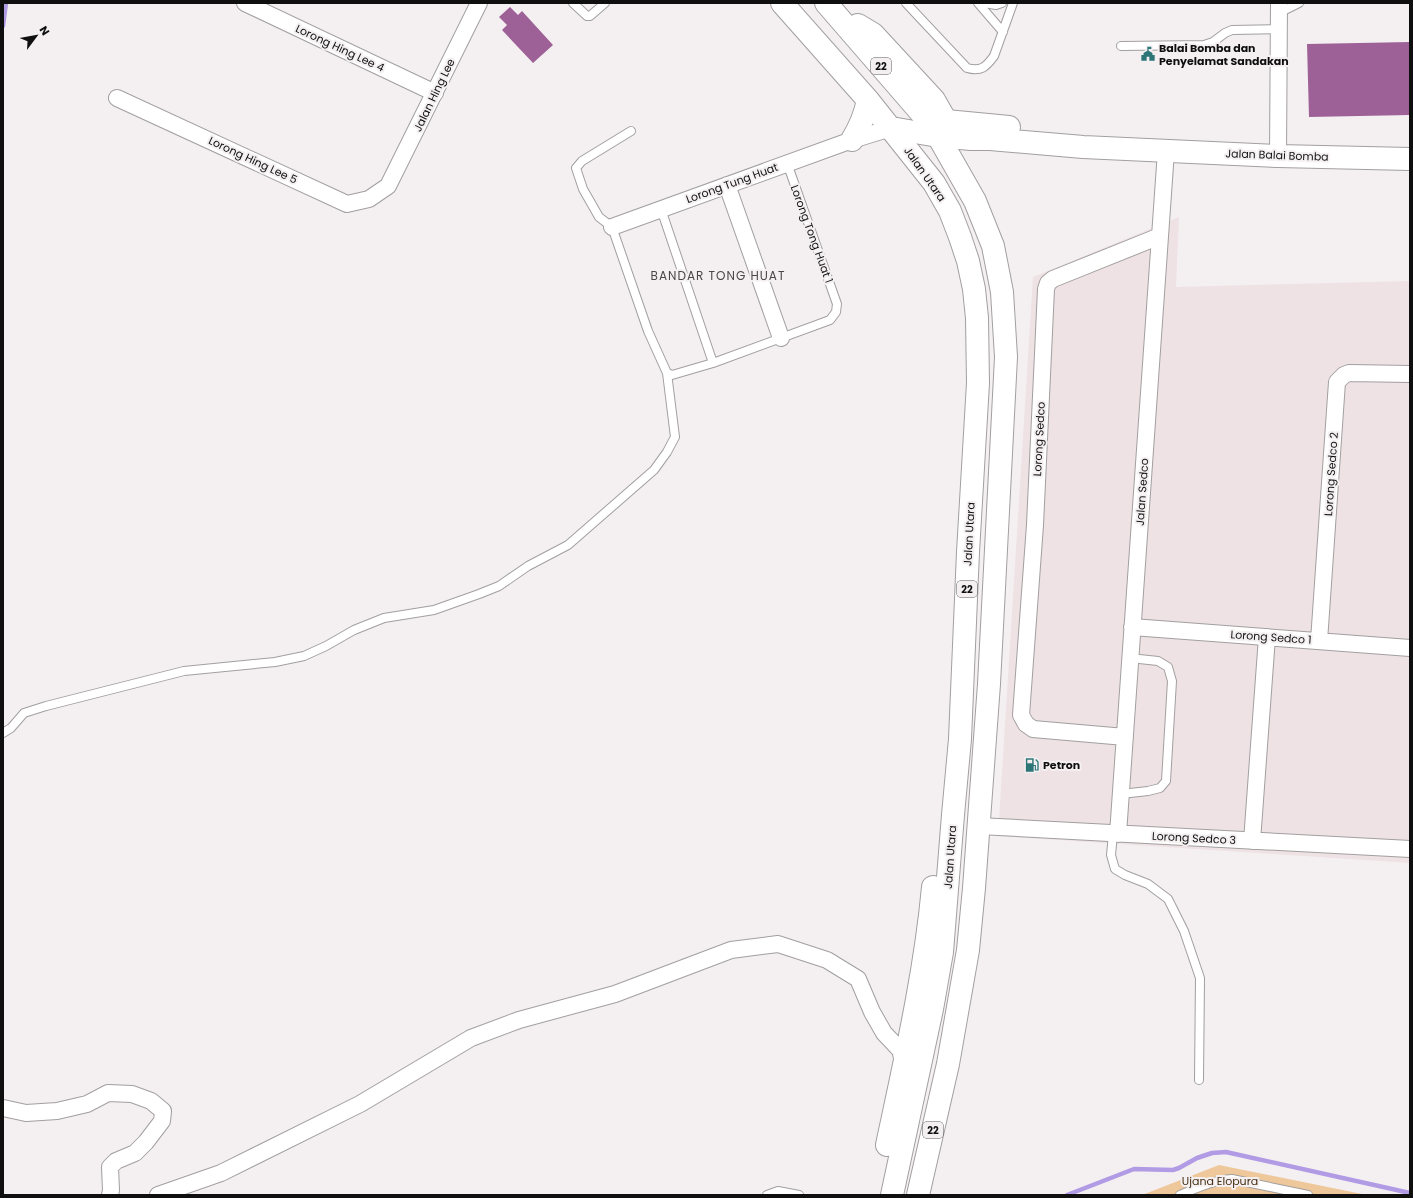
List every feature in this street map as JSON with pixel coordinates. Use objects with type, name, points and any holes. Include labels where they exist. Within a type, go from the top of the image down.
[{"type":"main road","name":"Jalan Utara","points":[[782,3],[892,128],[929,175],[950,211],[968,261],[974,289],[977,318],[978,383],[968,552],[960,739],[942,952],[932,1009],[921,1056],[912,1068],[892,1195]]},
{"type":"main road","points":[[832,7],[873,34],[934,100],[940,129]]},
{"type":"main road","points":[[852,140],[860,129],[868,100]]},
{"type":"main road","name":"Jalan Balai Bomba","points":[[892,128],[940,129],[1088,138],[1144,150],[1278,156],[1410,159]]},
{"type":"main road","name":"22","points":[[918,1195],[956,1024],[968,950],[979,826],[989,670],[1006,357],[1002,292],[993,246],[986,226],[940,129]]},
{"type":"main road","points":[[877,1195],[912,1068],[926,1071],[932,1070],[938,1062],[959,943],[974,888]]},
{"type":"street","name":"Lorong Hing Lee 4","points":[[245,3],[435,93]]},
{"type":"street","name":"Jalan Hing Lee","points":[[388,186],[479,3]]},
{"type":"street","points":[[1278,156],[1279,15]]},
{"type":"street","name":"Lorong Hing Lee 5","points":[[117,98],[347,204],[369,199],[388,186]]},
{"type":"street","name":"Lorong Tung Huat","points":[[612,227],[852,140],[892,128]]},
{"type":"street","name":"Jalan Sedco","points":[[1115,834],[1121,794],[1166,151]]},
{"type":"street","points":[[727,185],[781,338]]},
{"type":"street","name":"Lorong Sedco","points":[[1125,737],[1033,728],[1026,724],[1021,715],[1035,525],[1046,290],[1048,283],[1054,279],[1160,236]]},
{"type":"street","name":"Lorong Sedco 2","points":[[1320,641],[1337,382],[1340,378],[1350,373],[1410,374]]},
{"type":"street","name":"Lorong Sedco 1","points":[[1132,627],[1410,648]]},
{"type":"street","points":[[1252,841],[1267,637]]},
{"type":"street","name":"Lorong Sedco 3","points":[[979,826],[1410,850]]},
{"type":"street","points":[[158,1195],[221,1173],[353,1108],[470,1038],[519,1020],[615,994],[731,950],[778,944],[827,960],[858,980],[872,1012],[884,1033],[900,1050],[912,1068]]},
{"type":"street","points":[[3,1108],[26,1113],[57,1111],[87,1104],[108,1093],[132,1094],[151,1101],[163,1111],[162,1121],[146,1142],[135,1153],[116,1161],[110,1167],[110,1195]]},
{"type":"lane","points":[[573,3],[587,16],[590,16],[605,3]]},
{"type":"lane","points":[[906,3],[967,68],[974,70],[982,69],[994,56],[1014,3]]},
{"type":"lane","points":[[978,3],[1003,32]]},
{"type":"lane","points":[[984,3],[996,5],[1002,3]]},
{"type":"lane","points":[[1121,46],[1204,45],[1213,42],[1225,33],[1232,30],[1279,15],[1299,3]]},
{"type":"lane","points":[[3,733],[11,728],[24,713],[46,706],[184,671],[275,662],[304,656],[326,646],[354,630],[384,618],[434,610],[499,586],[528,566],[568,545],[654,470],[668,452],[675,437],[667,373],[648,331],[612,227],[599,217],[583,189],[576,168],[582,161],[631,131]]},
{"type":"lane","name":"Lorong Tong Huat 1","points":[[781,338],[830,320],[836,312],[837,304],[787,163]]},
{"type":"lane","points":[[661,209],[713,363]]},
{"type":"lane","points":[[667,373],[672,375],[713,363],[781,338]]},
{"type":"lane","points":[[1121,794],[1160,788],[1166,780],[1172,681],[1168,667],[1158,661],[1130,658]]},
{"type":"lane","points":[[1115,834],[1111,855],[1115,869],[1125,875],[1148,884],[1168,899],[1184,931],[1191,951],[1200,978],[1199,1080]]},
{"type":"lane","points":[[1180,1195],[1212,1182],[1227,1180],[1308,1195]]},
{"type":"lane","points":[[767,1195],[778,1191],[799,1195]]},
{"type":"shaded area","points":[[1179,217],[1176,287],[1410,281],[1410,863],[998,836],[1033,277]]},
{"type":"green space","name":"Ujana Elopura","points":[[1219,1165],[1367,1195],[1142,1195]]},
{"type":"building","points":[[510,7],[518,15],[522,11],[553,45],[533,63],[502,30],[507,25],[499,17]]},
{"type":"building","points":[[1410,42],[1410,115],[1309,117],[1307,44]]},
{"type":"waterway","points":[[3,26],[6,3]]},
{"type":"waterway","points":[[1067,1195],[1134,1169],[1173,1170],[1197,1158],[1212,1153],[1226,1152],[1410,1193]]},
{"type":"place","name":"Balai Bomba dan Penyelamat Sandakan","points":[[1148,54]]},
{"type":"place","name":"Petron","points":[[1032,765]]},
{"type":"district","name":"BANDAR TONG HUAT","points":[[718,276]]}]
